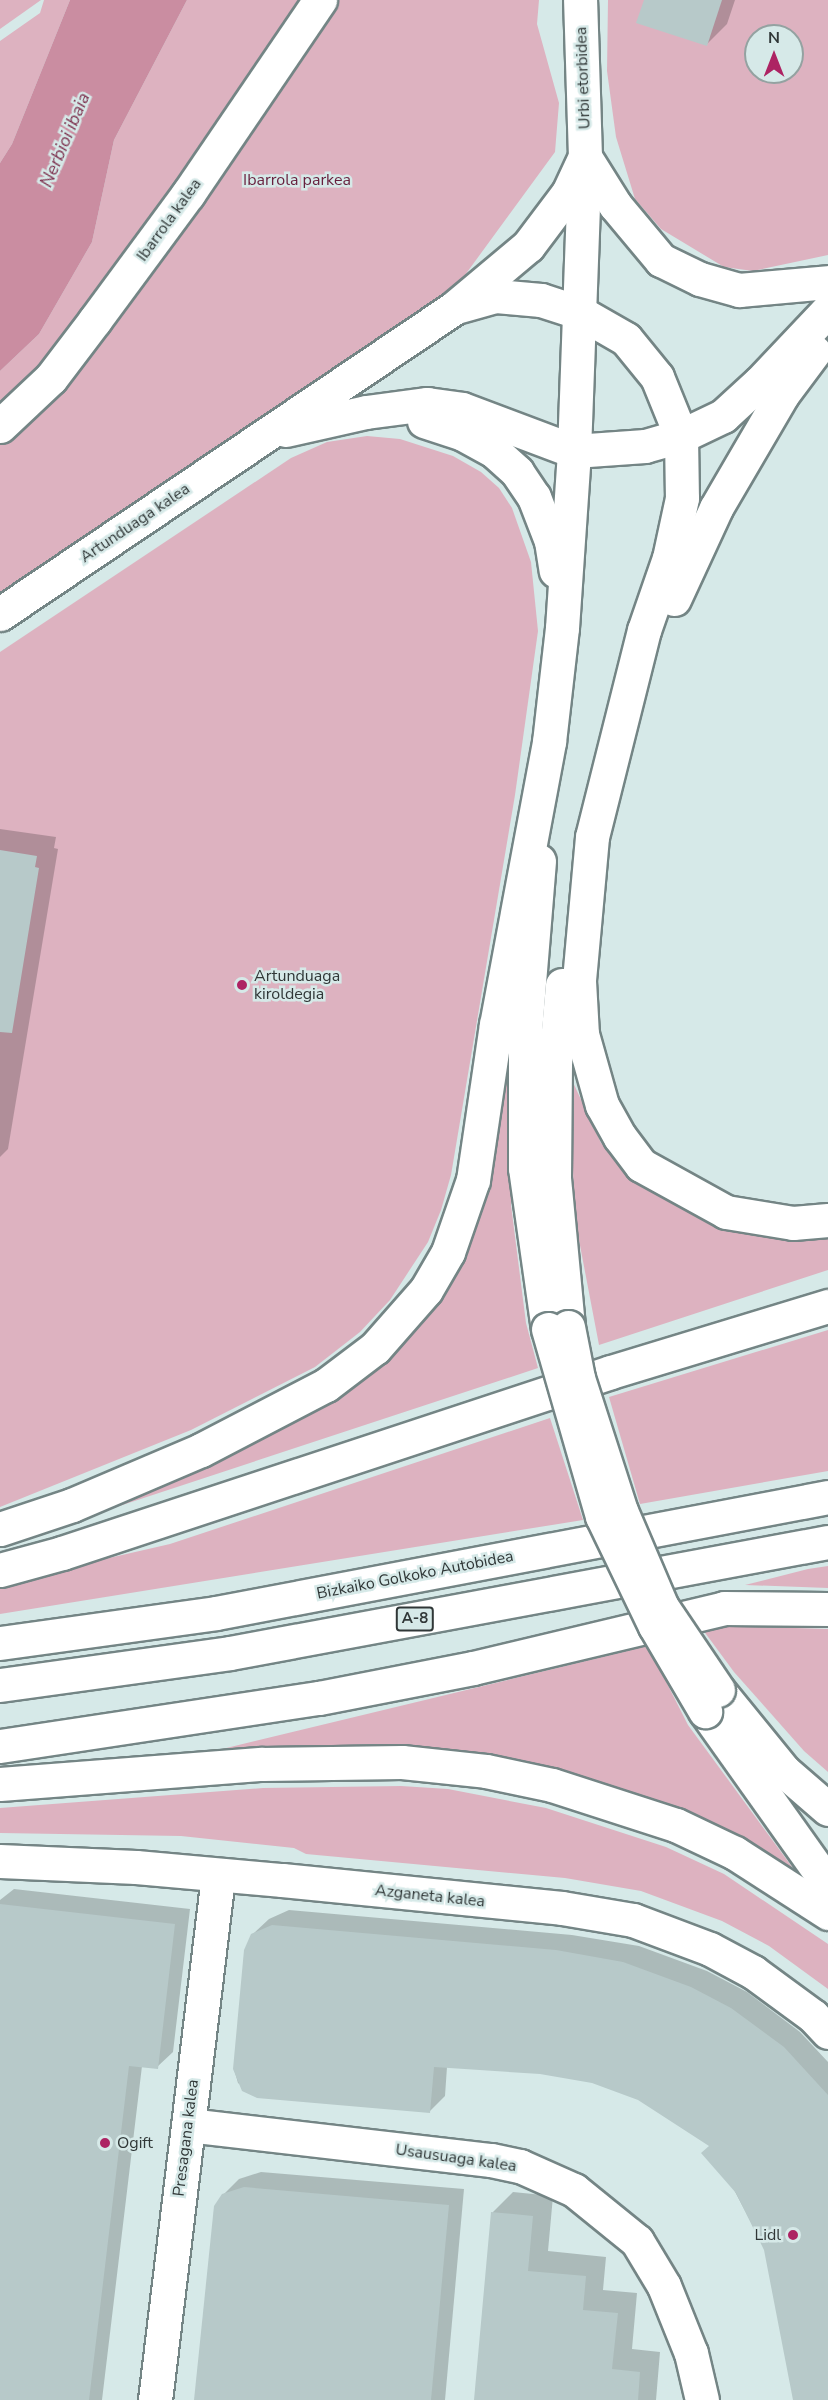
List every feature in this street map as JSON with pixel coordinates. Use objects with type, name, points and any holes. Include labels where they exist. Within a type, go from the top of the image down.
[{"type":"main road","name":"Ibarrola kalea","points":[[0,426],[51,378],[89,328],[188,194],[320,0]]},
{"type":"main road","name":"Urbi etorbidea","points":[[562,628],[574,451],[585,157],[580,0]]},
{"type":"main road","points":[[585,157],[615,206],[662,260],[700,279],[739,290],[828,282]]},
{"type":"main road","name":"Artunduaga kalea","points":[[0,614],[454,308],[528,246],[568,193],[585,157]]},
{"type":"main road","name":"Artunduaga kalea","points":[[454,308],[496,296],[541,300],[579,312],[626,339],[639,354],[657,377],[681,436]]},
{"type":"main road","points":[[574,451],[645,447],[681,436],[723,416],[760,382],[828,310]]},
{"type":"main road","points":[[618,727],[716,508],[782,394],[828,333]]},
{"type":"main road","name":"Artunduaga kalea","points":[[270,434],[366,412],[427,404],[462,409],[574,451]]},
{"type":"main road","name":"Artunduaga kalea","points":[[366,412],[430,422],[463,434],[495,452],[517,472],[534,497],[551,541],[562,628]]},
{"type":"main road","points":[[558,1328],[554,1179],[555,1063],[574,899],[592,837],[644,630],[669,558],[682,498],[681,436]]},
{"type":"main road","points":[[562,628],[549,742],[525,1033],[525,1168],[558,1328],[578,1378],[621,1511],[662,1607],[712,1700],[770,1797],[828,1884]]},
{"type":"main road","points":[[0,1529],[72,1505],[191,1454],[326,1385],[375,1348],[426,1290],[448,1252],[473,1180],[496,1025],[549,742]]},
{"type":"main road","points":[[592,837],[579,981],[582,1034],[592,1077],[620,1137],[641,1165],[726,1212],[793,1223],[828,1220]]},
{"type":"main road","points":[[611,1372],[828,1288]]},
{"type":"main road","points":[[0,1570],[224,1502],[611,1372],[828,1306]]},
{"type":"main road","name":"Bizkaiko Golkoko Autobidea","points":[[0,1643],[216,1613],[828,1497]]},
{"type":"main road","name":"A-8","points":[[0,1685],[230,1653],[828,1542]]},
{"type":"main road","points":[[0,1746],[319,1698],[473,1668],[724,1608],[828,1609]]},
{"type":"main road","points":[[712,1700],[784,1771],[828,1809]]},
{"type":"main road","points":[[0,1784],[262,1764],[402,1762],[486,1771],[552,1785],[676,1825],[735,1853],[828,1913]]},
{"type":"main road","points":[[770,1797],[828,1856]]},
{"type":"main road","name":"Azganeta kalea","points":[[0,1861],[136,1868],[561,1908],[633,1920],[710,1948],[753,1972],[813,2016],[828,2032]]},
{"type":"main road","name":"Presagana kalea","points":[[155,2400],[218,1876]]},
{"type":"main road","name":"Usausuaga kalea","points":[[188,2125],[491,2160],[520,2166],[574,2190],[637,2241],[664,2286],[691,2353],[702,2400]]},
{"type":"green space","points":[[0,0],[41,0],[0,29]]},
{"type":"green space","points":[[44,0],[70,0],[12,144],[0,163],[0,41],[40,13]]},
{"type":"green space","name":"Ibarrola parkea","points":[[187,0],[539,0],[537,24],[559,103],[555,152],[457,286],[0,614],[0,371],[39,334],[92,242],[114,140]]},
{"type":"green space","points":[[608,0],[828,0],[828,255],[753,271],[724,267],[661,229],[635,199],[616,137],[607,71]]},
{"type":"green space","name":"Artunduaga kiroldegia","points":[[367,436],[400,439],[453,456],[481,472],[499,488],[512,508],[531,562],[538,631],[515,795],[451,1175],[441,1210],[428,1242],[390,1300],[360,1332],[315,1367],[191,1430],[0,1507],[0,652],[291,458],[327,442]]},
{"type":"green space","points":[[509,1074],[513,1086],[511,1205],[526,1323],[538,1368],[4,1544],[289,1420],[361,1380],[425,1311],[501,1087]]},
{"type":"green space","points":[[571,1078],[601,1143],[633,1175],[681,1206],[739,1229],[828,1235],[828,1270],[599,1345],[574,1214]]},
{"type":"green space","points":[[828,1330],[828,1471],[640,1504],[609,1397]]},
{"type":"green space","points":[[550,1418],[583,1520],[0,1614],[0,1583],[170,1544]]},
{"type":"green space","points":[[828,1566],[828,1588],[745,1585],[808,1569]]},
{"type":"green space","points":[[729,1626],[828,1629],[828,1772],[804,1751],[734,1672],[703,1630]]},
{"type":"green space","points":[[648,1646],[688,1725],[795,1871],[752,1844],[664,1804],[581,1776],[456,1750],[379,1744],[214,1751]]},
{"type":"green space","points":[[401,1786],[448,1789],[546,1808],[666,1847],[724,1874],[828,1944],[828,1989],[769,1946],[722,1921],[641,1891],[565,1878],[306,1854],[294,1848],[181,1836],[0,1833],[0,1808],[263,1788]]},
{"type":"water","name":"Nerbioi ibaia","points":[[70,0],[187,0],[114,140],[92,242],[39,334],[0,371],[0,163],[12,144]]},
{"type":"building","points":[[644,0],[722,0],[707,46],[636,23]]},
{"type":"building","points":[[0,850],[37,856],[35,867],[39,868],[12,1033],[0,1032]]},
{"type":"building","points":[[0,1904],[175,1924],[158,2069],[129,2066],[89,2400],[0,2400]]},
{"type":"building","points":[[272,1925],[556,1950],[623,1962],[691,1987],[731,2008],[784,2047],[828,2095],[828,2400],[793,2400],[764,2250],[736,2193],[701,2153],[709,2146],[638,2100],[592,2083],[540,2074],[434,2067],[430,2113],[257,2098],[242,2091],[233,2069],[244,1950],[251,1934]]},
{"type":"building","points":[[244,2187],[449,2205],[431,2400],[194,2400],[214,2206],[222,2194]]},
{"type":"building","points":[[491,2212],[533,2216],[528,2271],[586,2276],[583,2310],[618,2313],[612,2369],[640,2372],[638,2400],[474,2400]]},
{"type":"place","name":"Artunduaga kiroldegia","points":[[242,985]]},
{"type":"place","name":"Ogift","points":[[105,2143]]},
{"type":"place","name":"Lidl","points":[[793,2235]]}]
